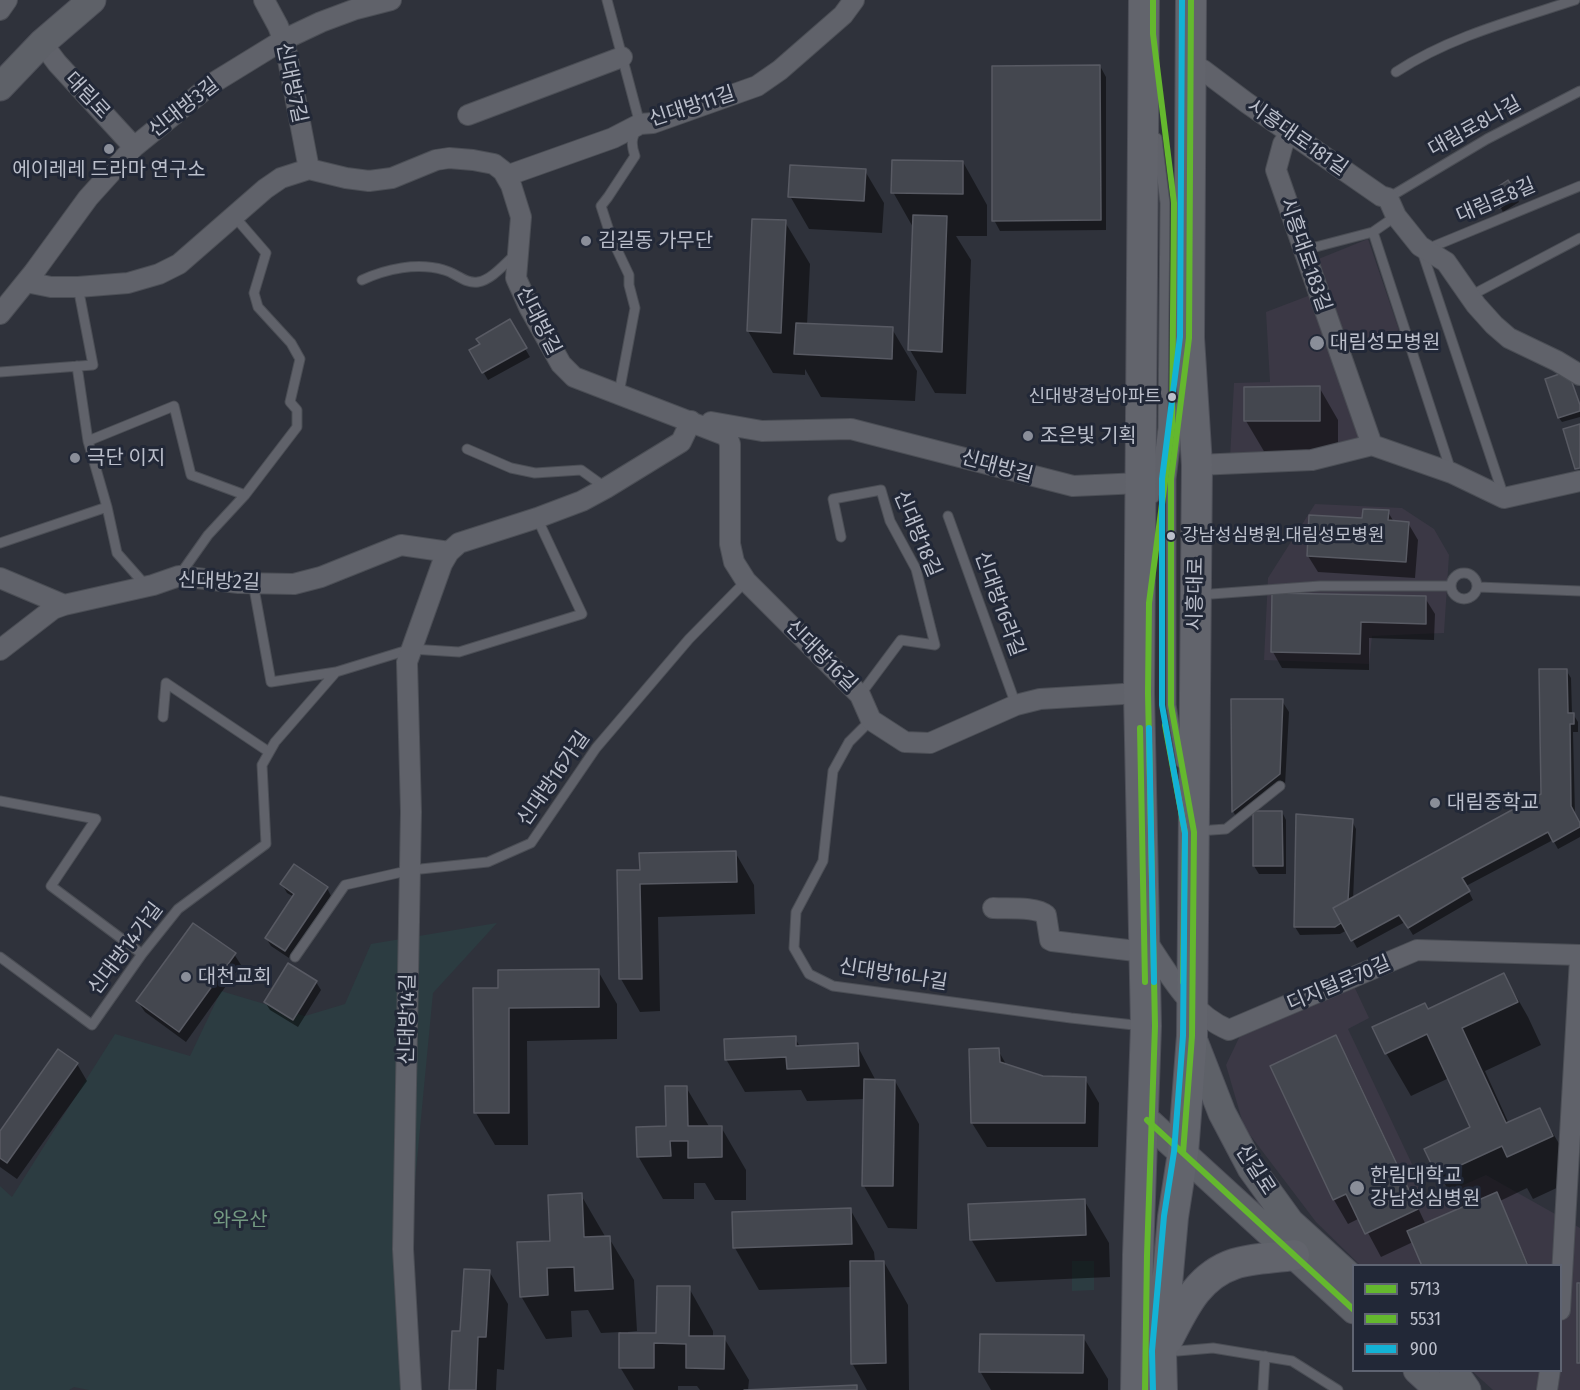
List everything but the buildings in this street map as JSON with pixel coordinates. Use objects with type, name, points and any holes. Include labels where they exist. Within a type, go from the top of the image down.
[{"type":"main road","points":[[0,87],[42,43],[92,0]]},
{"type":"main road","points":[[1136,1390],[1146,1026],[1139,693],[1144,0]]},
{"type":"main road","name":"시흥대로","points":[[1162,1390],[1161,1352],[1173,1217],[1185,1146],[1192,1036],[1197,465],[1189,338],[1191,0]]},
{"type":"main road","name":"신길로","points":[[1192,1036],[1222,1113],[1251,1168],[1290,1222],[1303,1249],[1352,1309]]},
{"type":"main road","name":"신길로","points":[[1143,1117],[1185,1146],[1303,1249],[1352,1279]]},
{"type":"main road","points":[[1161,1352],[1188,1300],[1201,1283],[1215,1272],[1235,1264],[1303,1249]]},
{"type":"main road","points":[[1418,1372],[1443,1390]]},
{"type":"main road","points":[[1454,1372],[1467,1390]]},
{"type":"street","points":[[0,10],[6,0]]},
{"type":"street","name":"신대방7길","points":[[264,0],[283,40],[309,169]]},
{"type":"street","name":"신대방3길","points":[[27,282],[88,198],[134,147],[213,83],[283,40],[321,22],[356,9],[391,0]]},
{"type":"street","name":"신대방11길","points":[[506,176],[613,138],[640,124],[653,123],[757,86],[780,70],[843,15],[854,0]]},
{"type":"street","name":"대림로","points":[[42,43],[57,63],[134,147]]},
{"type":"street","points":[[468,115],[622,57]]},
{"type":"street","name":"시흥대로181길","points":[[1191,64],[1203,70],[1290,134],[1381,196],[1423,248],[1446,262],[1476,305],[1509,338],[1580,375]]},
{"type":"street","name":"시흥대로183길","points":[[1290,134],[1283,144],[1276,170],[1372,445]]},
{"type":"street","points":[[0,314],[27,282],[51,287],[78,287],[128,283],[159,274],[179,264],[265,189],[282,178],[309,169],[369,181],[392,178],[436,160],[449,158],[494,164],[506,176]]},
{"type":"street","name":"신대방길","points":[[506,176],[521,217],[516,278],[529,307],[561,364],[574,377],[691,422],[713,422],[762,431],[851,429],[1073,486],[1141,483]]},
{"type":"street","points":[[449,552],[459,543],[582,501],[681,442],[691,422]]},
{"type":"street","name":"신대방16길","points":[[691,422],[727,435],[730,444],[730,544],[734,562],[746,581],[860,695],[871,720]]},
{"type":"street","points":[[1197,465],[1312,460],[1372,445],[1452,473],[1504,498],[1580,481]]},
{"type":"street","name":"신대방2길","points":[[0,650],[53,609],[147,587],[179,576],[253,583],[294,584],[321,577],[401,545],[449,552]]},
{"type":"street","name":"신대방14길","points":[[411,1390],[403,1249],[411,870],[407,662],[442,564],[449,552]]},
{"type":"street","points":[[0,578],[64,605]]},
{"type":"street","points":[[871,720],[905,742],[930,743],[1016,705],[1040,699],[1139,693]]},
{"type":"street","points":[[993,908],[1044,912],[1052,941],[1144,944]]},
{"type":"street","name":"디지털로70길","points":[[1144,944],[1192,1004],[1210,1021],[1229,1030],[1417,950],[1580,957]]},
{"type":"street","points":[[1562,1275],[1580,957]]},
{"type":"street","points":[[1547,1390],[1550,1372]]},
{"type":"lane","points":[[606,0],[640,124],[633,135],[631,144],[635,156],[601,206],[611,237],[629,275],[635,308],[619,393]]},
{"type":"lane","points":[[1396,72],[1411,62],[1482,30],[1575,0]]},
{"type":"lane","points":[[1140,602],[1164,429],[1165,202],[1144,35]]},
{"type":"lane","name":"대림로8나길","points":[[1392,207],[1487,139],[1580,91]]},
{"type":"lane","name":"대림로8길","points":[[1423,248],[1580,186]]},
{"type":"lane","points":[[1303,250],[1373,232],[1392,207]]},
{"type":"lane","points":[[179,576],[208,535],[245,495],[297,427],[297,410],[290,402],[300,359],[291,343],[258,307],[254,293],[266,253],[234,216]]},
{"type":"lane","points":[[1373,232],[1452,473]]},
{"type":"lane","points":[[1470,296],[1580,238]]},
{"type":"lane","points":[[1423,248],[1504,498]]},
{"type":"lane","points":[[362,280],[376,273],[400,267],[445,270],[463,280],[479,282],[491,275],[517,252]]},
{"type":"lane","points":[[0,372],[93,365],[78,287]]},
{"type":"lane","points":[[1189,338],[1171,479],[1171,705],[1194,831],[1226,829],[1280,786]]},
{"type":"lane","points":[[77,366],[88,441],[107,507],[117,553],[147,587]]},
{"type":"lane","points":[[88,441],[174,406],[191,475],[245,495]]},
{"type":"lane","points":[[466,448],[511,468],[535,473],[581,470],[606,488]]},
{"type":"lane","name":"신대방18길","points":[[841,537],[833,499],[881,490],[890,521],[916,569],[935,645],[901,640],[860,695]]},
{"type":"lane","points":[[0,543],[107,507]]},
{"type":"lane","name":"신대방16라길","points":[[948,516],[1016,705]]},
{"type":"lane","points":[[253,583],[271,682],[336,672],[411,649],[459,652],[582,614],[537,518]]},
{"type":"lane","points":[[1461,573],[1466,573],[1474,577],[1478,587],[1473,596],[1465,600],[1454,595],[1451,586],[1454,578],[1461,573]]},
{"type":"lane","name":"신대방16가길","points":[[294,957],[345,885],[411,870],[488,862],[531,843],[596,747],[689,639],[746,581]]},
{"type":"lane","points":[[1196,595],[1320,586],[1451,586]]},
{"type":"lane","points":[[1478,587],[1580,591]]},
{"type":"lane","name":"신대방14가길","points":[[0,957],[92,1025],[142,954],[178,909],[266,844],[262,765],[275,742],[336,672]]},
{"type":"lane","points":[[163,717],[166,683],[269,752]]},
{"type":"lane","name":"신대방16나길","points":[[871,720],[849,742],[833,771],[823,861],[796,912],[794,948],[808,974],[833,986],[1146,1026]]},
{"type":"lane","points":[[0,801],[96,819],[51,886],[142,954]]},
{"type":"lane","points":[[1280,1228],[1303,1249]]},
{"type":"lane","points":[[1161,1352],[1213,1348],[1292,1361],[1338,1390]]},
{"type":"lane","points":[[1263,1390],[1265,1356]]},
{"type":"shaded area","name":"대림성모병원","points":[[1368,239],[1399,330],[1336,356],[1363,436],[1313,453],[1230,458],[1234,383],[1270,382],[1266,312],[1321,291],[1311,262]]},
{"type":"shaded area","points":[[1315,504],[1402,508],[1434,529],[1449,555],[1444,633],[1372,636],[1369,664],[1264,660],[1268,578]]},
{"type":"shaded area","name":"한림대학교 강남성심병원","points":[[1353,984],[1369,1018],[1348,1029],[1429,1200],[1486,1175],[1580,1228],[1580,1390],[1493,1390],[1473,1372],[1562,1372],[1562,1264],[1359,1264],[1316,1222],[1244,1127],[1226,1065],[1247,1021]]},
{"type":"green space","name":"와우산","points":[[497,923],[433,993],[408,1254],[418,1390],[89,1390],[74,1387],[69,1390],[0,1390],[0,1186],[12,1197],[115,1034],[190,1056],[221,991],[305,1016],[345,1004],[371,944]]},
{"type":"green space","points":[[1072,1261],[1094,1261],[1094,1290],[1072,1291]]},
{"type":"transit line","name":"5531","points":[[1145,1390],[1155,1026],[1148,693],[1149,603],[1172,428],[1174,203],[1153,34],[1153,0]]},
{"type":"transit line","name":"900","points":[[1153,1390],[1152,1351],[1164,1216],[1174,1152],[1183,1036],[1185,833],[1162,705],[1162,479],[1180,337],[1182,0]]},
{"type":"transit line","name":"5713","points":[[1183,1153],[1192,1036],[1194,832],[1171,705],[1171,479],[1189,338],[1191,0]]},
{"type":"transit line","name":"5531","points":[[1165,725],[1185,833],[1183,982]]},
{"type":"transit line","name":"5713","points":[[1140,728],[1145,982]]},
{"type":"transit line","name":"900","points":[[1149,728],[1154,982]]},
{"type":"transit line","name":"5713","points":[[1147,1120],[1352,1308]]},
{"type":"place","name":"에이레레 드라마 연구소","points":[[109,149]]},
{"type":"place","name":"김길동 가무단","points":[[586,241]]},
{"type":"place","name":"대림성모병원","points":[[1317,343]]},
{"type":"place","name":"신대방경남아파트","points":[[1172,397]]},
{"type":"place","name":"조은빛 기획","points":[[1028,436]]},
{"type":"place","name":"극단 이지","points":[[75,458]]},
{"type":"place","name":"강남성심병원.대림성모병원","points":[[1171,536]]},
{"type":"place","name":"대림중학교","points":[[1435,803]]},
{"type":"place","name":"대천교회","points":[[186,977]]},
{"type":"place","name":"한림대학교 강남성심병원","points":[[1357,1188]]}]
